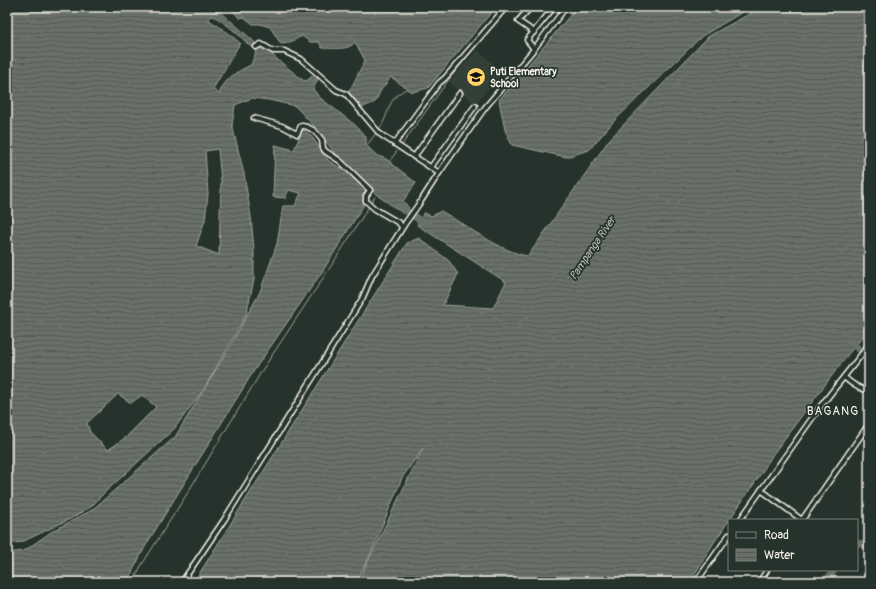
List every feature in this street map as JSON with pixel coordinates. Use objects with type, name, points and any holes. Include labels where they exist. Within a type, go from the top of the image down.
[{"type":"street","points":[[395,143],[439,83],[506,7]]},
{"type":"street","points":[[531,7],[518,21],[534,32]]},
{"type":"street","points":[[534,49],[527,40],[554,7]]},
{"type":"street","points":[[182,582],[198,560],[256,470],[362,299],[372,276],[402,227],[484,109],[534,49],[566,7]]},
{"type":"street","points":[[257,46],[261,44],[275,52],[284,50],[301,59],[336,90],[346,94],[380,134],[439,173]]},
{"type":"street","points":[[414,157],[460,93]]},
{"type":"street","points":[[431,167],[475,106]]},
{"type":"street","points":[[254,118],[282,126],[297,134],[301,126],[310,127],[322,140],[325,151],[340,161],[370,190],[366,196],[366,200],[372,206],[399,223],[402,227]]},
{"type":"street","points":[[741,519],[820,407],[868,347]]},
{"type":"street","points":[[844,377],[852,384],[864,390],[869,390]]},
{"type":"street","points":[[761,490],[801,519],[869,424]]},
{"type":"street","points":[[696,582],[728,536]]},
{"type":"street","points":[[762,578],[766,571]]},
{"type":"shaded area","name":"Puti Elementary School","points":[[477,50],[503,72],[475,104],[449,82]]},
{"type":"water","points":[[7,7],[209,7],[228,21],[231,21],[260,47],[267,48],[272,51],[273,56],[304,81],[308,80],[313,75],[318,79],[313,89],[319,97],[355,125],[366,137],[366,145],[376,155],[386,159],[416,183],[403,201],[409,208],[404,214],[377,195],[334,152],[315,127],[295,106],[252,98],[235,105],[232,125],[244,174],[251,217],[254,250],[254,280],[246,315],[204,389],[174,429],[92,506],[72,518],[22,542],[7,544],[7,507],[9,506],[7,497]],"holes":[[[211,15],[229,27],[256,52],[251,65],[232,76],[221,88],[219,94],[213,89],[240,43],[209,20]],[[218,149],[221,181],[219,255],[196,246],[205,220],[208,194],[205,151]],[[118,394],[131,403],[142,395],[156,407],[125,438],[108,450],[90,432],[87,423]]]},
{"type":"water","points":[[230,7],[496,7],[428,88],[412,92],[391,77],[381,90],[375,102],[361,108],[349,92],[365,60],[355,42],[349,47],[345,48],[322,48],[319,42],[310,42],[302,36],[288,43],[281,44],[270,27],[260,24],[253,24],[244,17],[239,18]]},
{"type":"water","points":[[577,7],[751,7],[702,36],[614,121],[589,150],[566,157],[512,145],[505,130],[499,100]]},
{"type":"water","name":"Pampanga River","points":[[762,7],[869,7],[869,330],[849,353],[773,454],[730,519],[728,519],[728,522],[690,582],[358,582],[423,448],[402,478],[370,555],[356,582],[194,582],[407,243],[419,238],[449,261],[458,274],[443,305],[493,308],[506,282],[417,225],[424,213],[432,216],[441,211],[507,250],[528,256],[609,140],[709,36]]},
{"type":"water","points":[[303,129],[312,137],[329,161],[347,172],[367,190],[363,196],[365,203],[322,272],[255,369],[146,545],[127,582],[7,582],[7,553],[24,551],[51,532],[92,510],[175,437],[228,350],[260,292],[277,244],[283,206],[295,206],[301,193],[288,190],[286,198],[273,197],[275,145],[294,150]]},
{"type":"waterway","points":[[210,7],[225,20]]},
{"type":"waterway","points":[[401,146],[447,82],[493,25],[511,7]]},
{"type":"waterway","points":[[379,129],[395,97],[408,88]]},
{"type":"waterway","points":[[367,145],[377,132]]},
{"type":"waterway","points":[[389,162],[397,151]]},
{"type":"waterway","points":[[371,202],[375,197]]},
{"type":"waterway","points":[[133,582],[141,566],[263,369],[370,205]]},
{"type":"waterway","points":[[400,206],[422,222],[428,224]]},
{"type":"waterway","points":[[849,341],[869,357]]},
{"type":"waterway","points":[[858,543],[869,546]]},
{"type":"waterway","points":[[825,582],[833,572],[832,571]]},
{"type":"waterway","points":[[758,582],[761,579]]},
{"type":"place","name":"Puti Elementary School","points":[[476,77]]},
{"type":"district","name":"BAGANG","points":[[833,411]]}]
